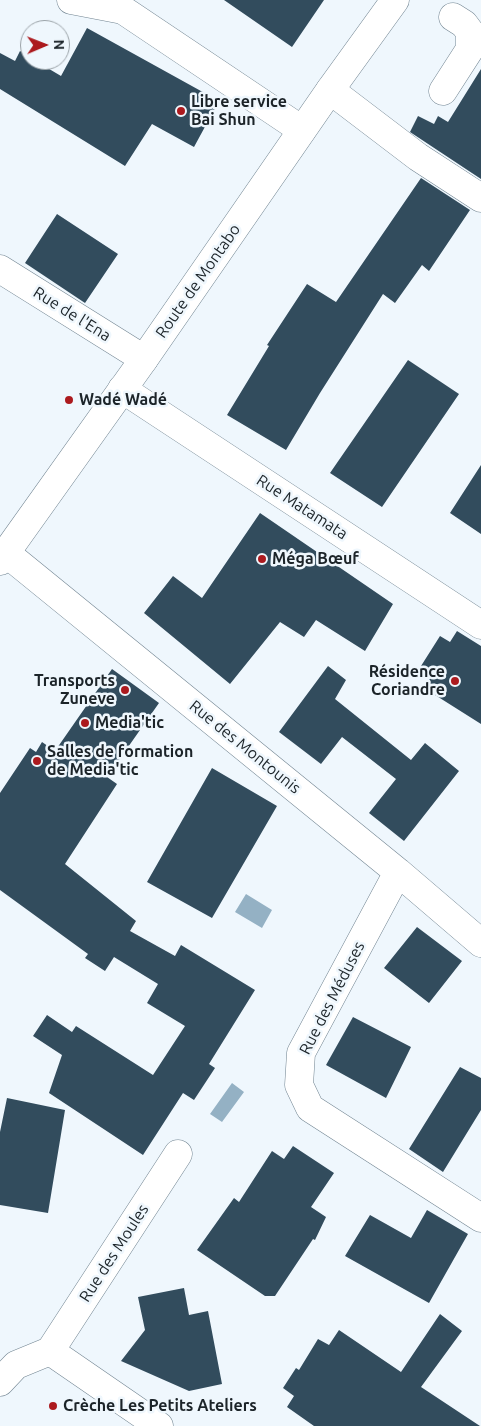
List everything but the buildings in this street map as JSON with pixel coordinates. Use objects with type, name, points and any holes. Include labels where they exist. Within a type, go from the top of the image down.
[{"type":"street","points":[[71,0],[123,10],[302,130]]},
{"type":"street","name":"Route de Montabo","points":[[3,557],[144,360],[330,90],[396,0]]},
{"type":"street","points":[[443,91],[470,49],[470,32],[464,24],[453,18]]},
{"type":"street","points":[[330,90],[418,157],[481,198]]},
{"type":"street","name":"Rue de l'Ena","points":[[0,269],[144,360]]},
{"type":"street","name":"Rue Matamata","points":[[122,389],[481,625]]},
{"type":"street","name":"Rue des Montounis","points":[[3,557],[398,872],[481,943]]},
{"type":"street","name":"Rue des Méduses","points":[[398,872],[301,1053],[299,1085],[310,1108],[481,1218]]},
{"type":"street","name":"Rue des Moules","points":[[50,1351],[178,1154]]},
{"type":"street","points":[[0,1382],[16,1365],[50,1351],[159,1426]]},
{"type":"water","points":[[246,894],[272,910],[262,928],[235,912]]},
{"type":"water","points":[[232,1083],[244,1092],[222,1122],[210,1114]]},
{"type":"place","name":"Libre service Bai Shun","points":[[181,111]]},
{"type":"place","name":"Wadé Wadé","points":[[69,400]]},
{"type":"place","name":"Méga Bœuf","points":[[262,559]]},
{"type":"place","name":"Résidence Coriandre","points":[[455,681]]},
{"type":"place","name":"Transports Zuneve","points":[[125,690]]},
{"type":"place","name":"Media'tic","points":[[85,723]]},
{"type":"place","name":"Salles de formation de Media'tic","points":[[37,761]]},
{"type":"place","name":"Crèche Les Petits Ateliers","points":[[53,1406]]}]
